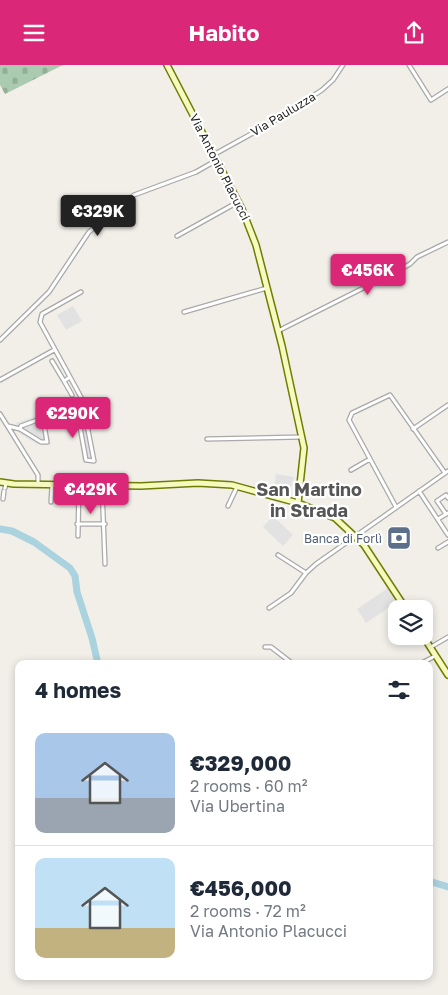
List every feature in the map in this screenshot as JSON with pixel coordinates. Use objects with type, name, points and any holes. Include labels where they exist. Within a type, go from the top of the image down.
[{"type":"main road","name":"Via Antonio Placucci","points":[[167,65],[239,202],[256,245],[282,345],[304,448],[298,503]]},
{"type":"main road","points":[[4,486],[102,486],[198,483],[237,486],[298,503],[335,518],[356,536],[400,600]]},
{"type":"main road","points":[[430,647],[448,675]]},
{"type":"street","name":"Via Pauluzza","points":[[0,339],[49,292],[89,232],[134,195],[196,172],[216,157],[322,91],[333,80],[343,65]]},
{"type":"street","points":[[409,65],[431,99],[448,89]]},
{"type":"street","points":[[177,236],[239,202]]},
{"type":"street","points":[[278,332],[399,270],[418,257],[448,242]]},
{"type":"street","points":[[184,312],[267,288]]},
{"type":"street","points":[[82,292],[42,314],[40,322],[82,399],[94,461],[86,460],[78,416],[85,415]]},
{"type":"street","points":[[0,379],[54,350]]},
{"type":"street","points":[[52,361],[72,395]]},
{"type":"street","points":[[64,381],[70,377]]},
{"type":"street","points":[[269,608],[291,593],[306,573],[316,564],[447,472],[413,429],[390,395],[352,413],[350,420],[396,507]]},
{"type":"street","points":[[413,429],[448,405]]},
{"type":"street","points":[[0,414],[38,475],[38,485]]},
{"type":"street","points":[[8,426],[20,429],[41,442],[48,442],[43,418],[21,426],[20,429]]},
{"type":"street","points":[[207,439],[301,437]]},
{"type":"street","points":[[350,470],[370,459]]},
{"type":"street","points":[[51,502],[52,485]]},
{"type":"street","points":[[78,485],[78,535]]},
{"type":"street","points":[[3,499],[4,486]]},
{"type":"street","points":[[102,486],[105,524],[105,564]]},
{"type":"street","points":[[228,506],[237,486]]},
{"type":"street","points":[[419,491],[448,535]]},
{"type":"street","points":[[438,519],[447,514],[437,501],[446,495],[448,498]]},
{"type":"street","points":[[67,500],[77,500]]},
{"type":"street","points":[[77,524],[105,524]]},
{"type":"street","points":[[438,548],[448,541]]},
{"type":"street","points":[[278,555],[306,573]]},
{"type":"street","points":[[430,647],[448,637]]},
{"type":"street","points":[[265,647],[271,647],[288,660]]},
{"type":"street","points":[[428,660],[435,656]]},
{"type":"green space","points":[[0,65],[63,65],[5,94],[0,85]]},
{"type":"green space","points":[[76,397],[80,411],[47,420],[45,415]]},
{"type":"shaded area","points":[[73,306],[82,321],[66,330],[57,315]]},
{"type":"shaded area","points":[[87,411],[96,463],[83,463],[76,415]]},
{"type":"shaded area","points":[[44,413],[51,445],[37,444],[19,433],[16,423]]},
{"type":"shaded area","points":[[276,474],[294,477],[289,494],[274,490]]},
{"type":"shaded area","points":[[273,516],[293,535],[283,546],[263,527]]},
{"type":"shaded area","points":[[388,588],[396,600],[388,600],[388,608],[366,623],[357,609]]},
{"type":"waterway","points":[[0,529],[12,531],[34,542],[70,568],[75,576],[77,592],[97,660]]},
{"type":"waterway","points":[[433,882],[448,887]]},
{"type":"place","name":"Banca di Forlì","points":[[399,538]]},
{"type":"district","name":"San Martino in Strada","points":[[309,500]]}]
